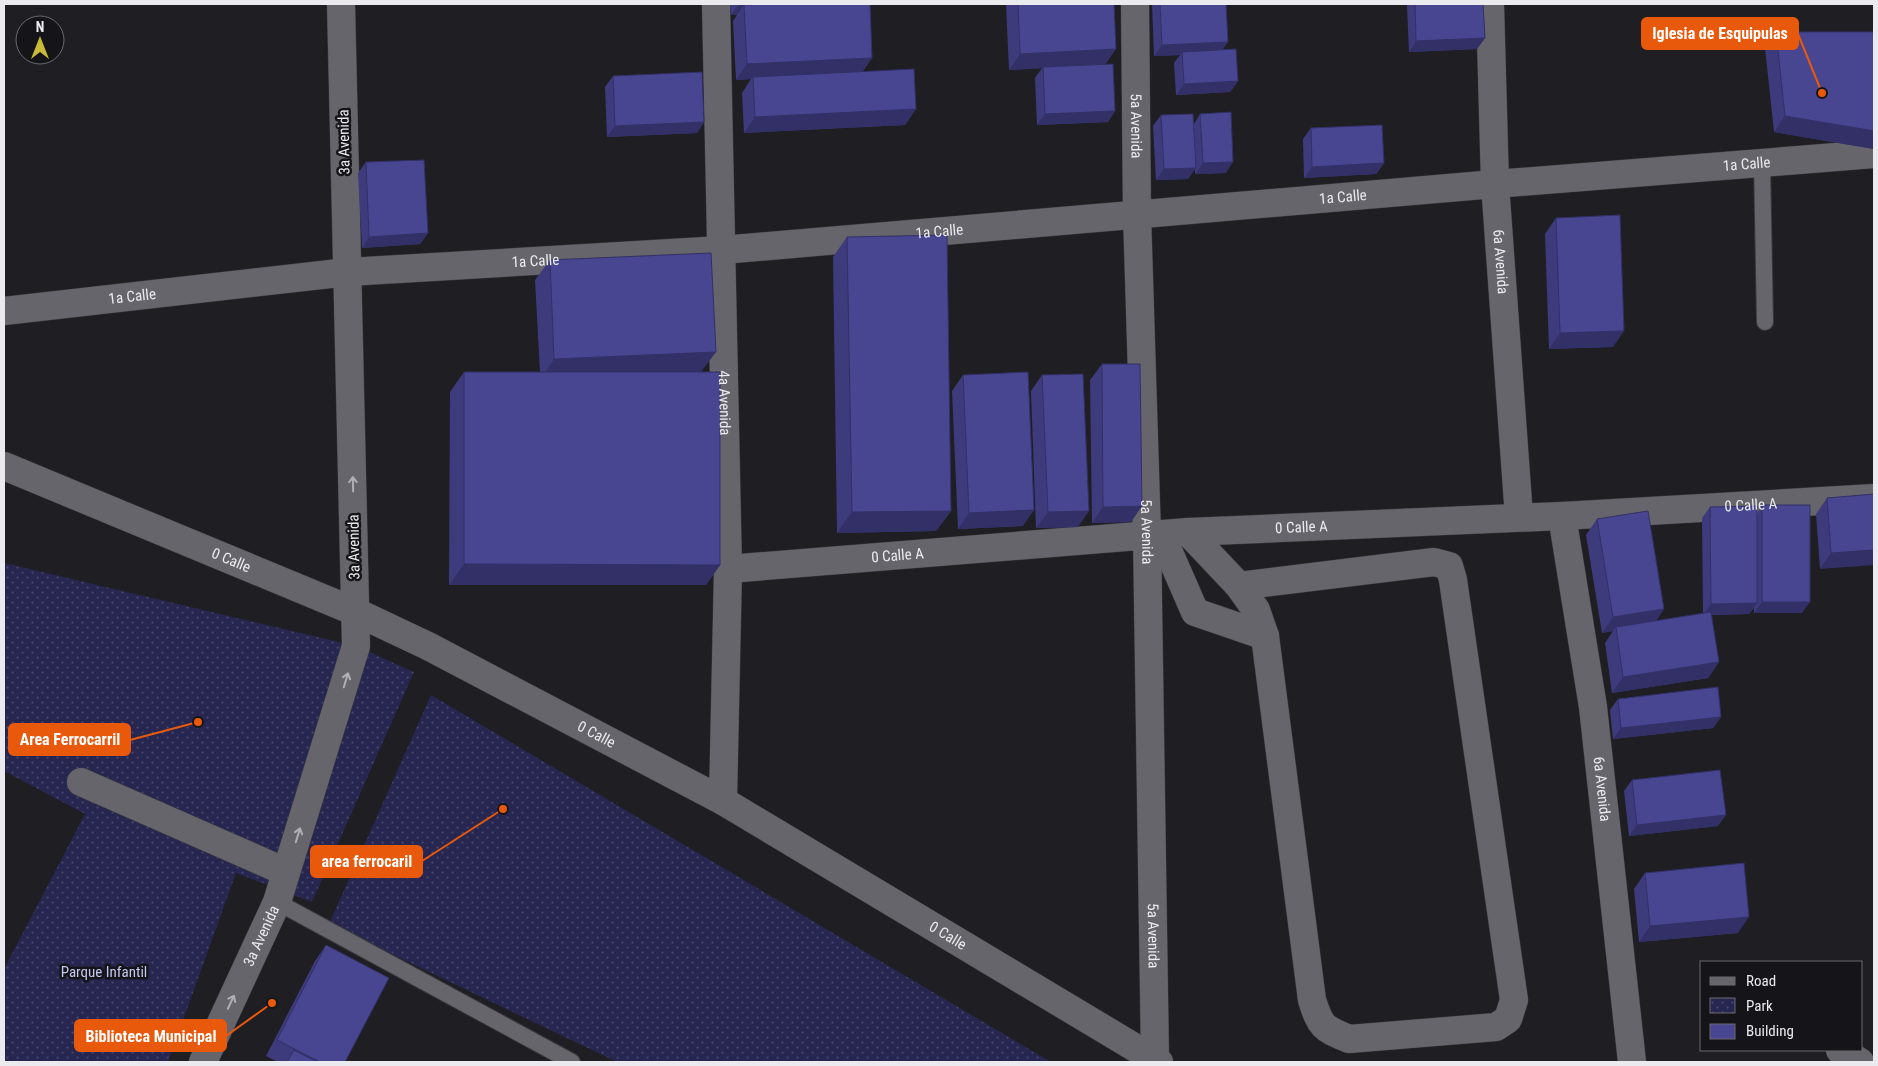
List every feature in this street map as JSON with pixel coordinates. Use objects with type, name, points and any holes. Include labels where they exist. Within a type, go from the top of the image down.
[{"type":"street","name":"3a Avenida","points":[[203,1062],[277,902],[356,646],[341,4]]},
{"type":"street","name":"4a Avenida","points":[[716,4],[728,569],[724,801]]},
{"type":"street","name":"5a Avenida","points":[[1135,4],[1137,214],[1154,534],[1157,1060]]},
{"type":"street","name":"6a Avenida","points":[[1490,4],[1495,184],[1519,518]]},
{"type":"street","name":"1a Calle","points":[[4,311],[348,272],[722,250],[1495,184],[1874,154]]},
{"type":"street","name":"0 Calle","points":[[4,466],[356,612],[428,646],[724,801],[1157,1060]]},
{"type":"street","name":"0 Calle A","points":[[728,569],[1154,534],[1562,516],[1874,498]]},
{"type":"street","name":"6a Avenida","points":[[1562,516],[1593,706],[1632,1062]]},
{"type":"street","points":[[1188,532],[1239,586],[1256,610],[1265,636],[1312,1000],[1319,1021],[1331,1031],[1350,1039],[1496,1027],[1508,1019],[1514,1000],[1453,580],[1449,566],[1434,562],[1239,586]]},
{"type":"street","points":[[1154,534],[1195,612],[1265,636]]},
{"type":"street","points":[[81,782],[286,872]]},
{"type":"street","points":[[1842,1051],[1860,1062]]},
{"type":"lane","points":[[1762,163],[1765,322]]},
{"type":"lane","points":[[277,902],[572,1062]]},
{"type":"green space","name":"Parque Infantil","points":[[4,563],[356,646],[414,672],[312,902],[236,873],[168,1062],[4,1062],[4,969],[85,814],[4,771]]},
{"type":"green space","points":[[431,695],[1051,1062],[617,1062],[329,924]]},
{"type":"building","points":[[870,4],[872,58],[747,64],[744,5]]},
{"type":"building","points":[[1018,4],[1114,4],[1116,49],[1020,54]]},
{"type":"building","points":[[1160,4],[1226,4],[1228,42],[1162,45]]},
{"type":"building","points":[[1415,4],[1483,4],[1485,38],[1416,41]]},
{"type":"building","points":[[1776,32],[1874,32],[1874,131],[1785,116]]},
{"type":"building","points":[[1236,49],[1238,81],[1184,84],[1182,52]]},
{"type":"building","points":[[1113,64],[1115,111],[1045,114],[1043,67]]},
{"type":"building","points":[[914,69],[916,109],[755,117],[753,77]]},
{"type":"building","points":[[702,72],[704,122],[615,126],[613,76]]},
{"type":"building","points":[[1231,112],[1233,162],[1203,163],[1200,114]]},
{"type":"building","points":[[1193,114],[1196,168],[1164,169],[1161,115]]},
{"type":"building","points":[[1382,125],[1384,163],[1312,167],[1311,128]]},
{"type":"building","points":[[424,160],[428,233],[369,237],[366,162]]},
{"type":"building","points":[[1620,215],[1624,331],[1560,333],[1556,218]]},
{"type":"building","points":[[947,235],[951,511],[852,512],[847,237]]},
{"type":"building","points":[[711,253],[716,352],[554,359],[550,260]]},
{"type":"building","points":[[1102,364],[1140,364],[1142,506],[1103,507]]},
{"type":"building","points":[[464,372],[720,372],[720,565],[464,564]]},
{"type":"building","points":[[1028,372],[1034,510],[969,513],[963,375]]},
{"type":"building","points":[[1083,374],[1089,511],[1048,512],[1042,375]]},
{"type":"building","points":[[1874,494],[1874,550],[1831,553],[1827,498]]},
{"type":"building","points":[[1762,505],[1810,505],[1810,602],[1762,602]]},
{"type":"building","points":[[1757,506],[1757,603],[1711,604],[1710,507]]},
{"type":"building","points":[[1648,511],[1664,609],[1613,617],[1597,519]]},
{"type":"building","points":[[1711,612],[1719,662],[1623,677],[1616,627]]},
{"type":"building","points":[[1718,687],[1721,717],[1621,728],[1618,699]]},
{"type":"building","points":[[1720,770],[1726,815],[1637,825],[1632,780]]},
{"type":"building","points":[[1744,863],[1749,917],[1650,926],[1645,873]]},
{"type":"building","points":[[326,945],[389,978],[345,1062],[320,1062],[277,1040]]},
{"type":"building","points":[[294,1050],[317,1062],[287,1062]]},
{"type":"place","name":"Iglesia de Esquipulas","points":[[1822,93]]},
{"type":"place","name":"Area Ferrocarril","points":[[198,722]]},
{"type":"place","name":"area ferrocaril","points":[[503,809]]},
{"type":"place","name":"Biblioteca Municipal","points":[[272,1003]]}]
